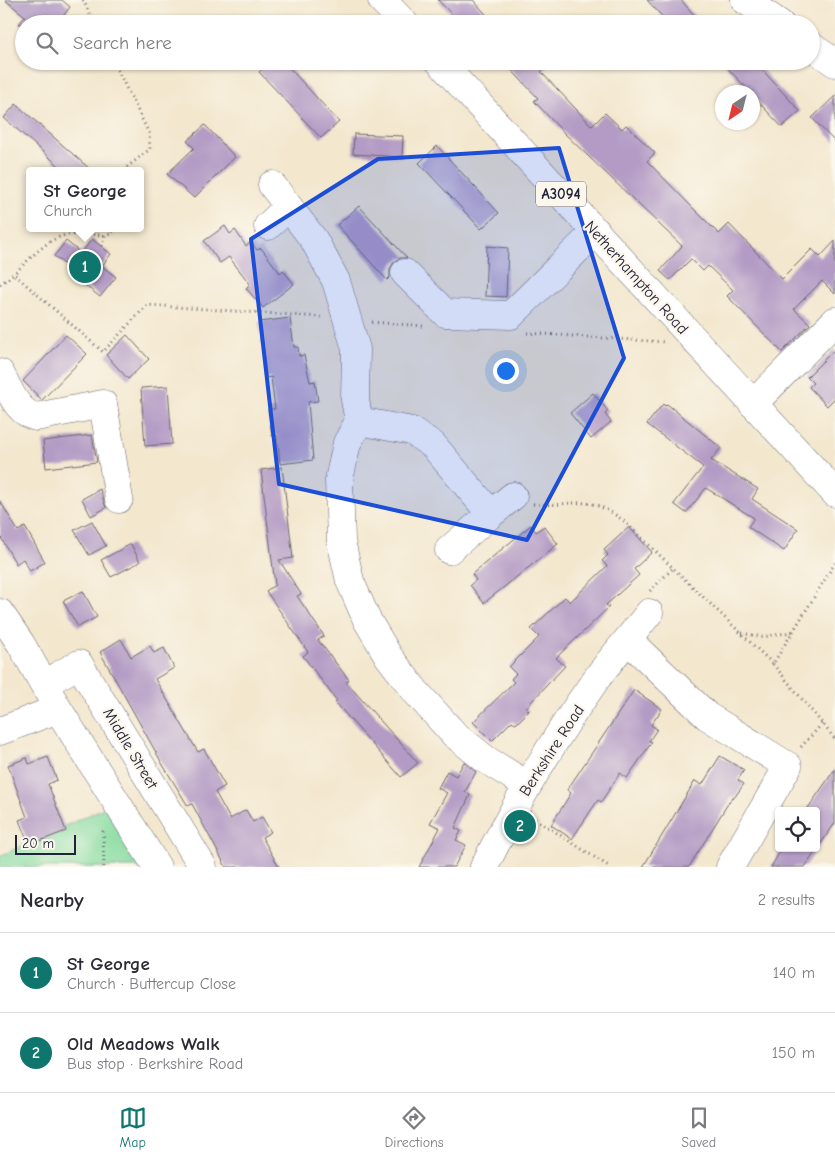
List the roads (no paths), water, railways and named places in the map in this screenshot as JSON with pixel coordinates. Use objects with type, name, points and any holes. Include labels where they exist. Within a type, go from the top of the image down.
[{"type":"street","points":[[382,0],[396,15]]},
{"type":"street","points":[[745,0],[767,15]]},
{"type":"street","points":[[820,52],[835,63]]},
{"type":"street","name":"Netherhampton Road","points":[[447,70],[835,492]]},
{"type":"street","points":[[272,185],[314,240],[336,281],[356,349],[355,400],[359,421],[347,443],[339,480],[341,541],[350,581],[367,620],[389,657],[405,678],[454,734],[485,758],[521,795]]},
{"type":"street","points":[[268,226],[288,208]]},
{"type":"street","points":[[405,273],[444,313],[511,315],[596,232]]},
{"type":"street","points":[[753,404],[835,321]]},
{"type":"street","points":[[0,374],[20,408],[27,415],[36,417],[103,404],[119,499]]},
{"type":"street","points":[[359,421],[412,431],[433,445],[491,514]]},
{"type":"street","points":[[449,550],[513,496]]},
{"type":"street","name":"Berkshire Road","points":[[484,867],[521,795],[596,680],[628,640],[648,604]]},
{"type":"street","points":[[0,613],[118,807],[157,867]]},
{"type":"street","points":[[628,640],[707,716],[794,757],[730,867]]},
{"type":"street","name":"Middle Street","points":[[44,684],[79,664],[203,867]]},
{"type":"street","points":[[0,730],[58,709]]},
{"type":"place","name":"St George","points":[[85,267]]},
{"type":"place","name":"Old Meadows Walk","points":[[520,826]]}]
